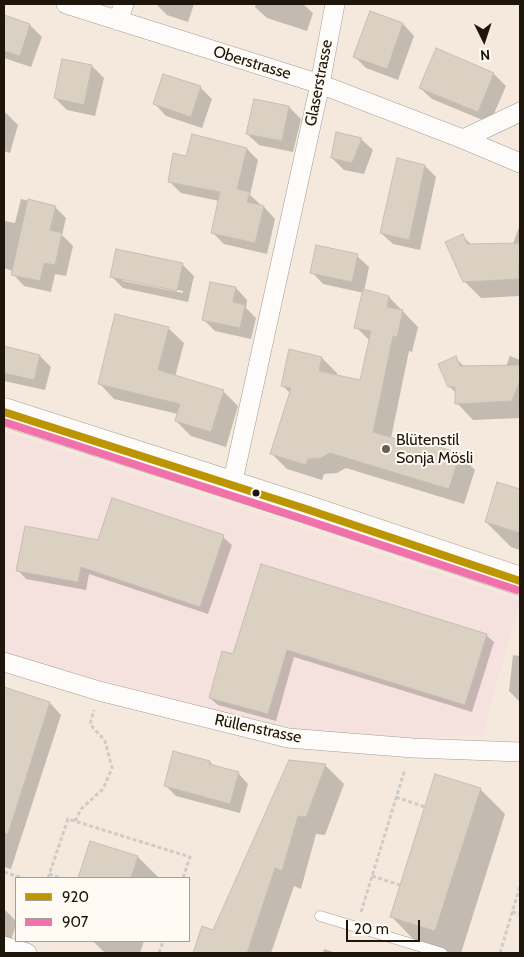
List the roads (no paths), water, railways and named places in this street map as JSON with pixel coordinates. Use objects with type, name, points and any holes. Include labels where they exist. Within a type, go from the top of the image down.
[{"type":"street","name":"Oberstrasse","points":[[66,4],[121,12],[320,84],[520,163]]},
{"type":"street","name":"Glaserstrasse","points":[[232,485],[320,84],[335,4]]},
{"type":"street","points":[[463,139],[520,112]]},
{"type":"street","points":[[4,412],[520,580]]},
{"type":"street","name":"Rüllenstrasse","points":[[4,662],[99,692],[288,738],[413,748],[520,752]]},
{"type":"street","points":[[4,946],[27,953]]},
{"type":"lane","points":[[320,916],[442,953]]},
{"type":"place","name":"Blütenstil Sonja Mösli","points":[[386,449]]}]
